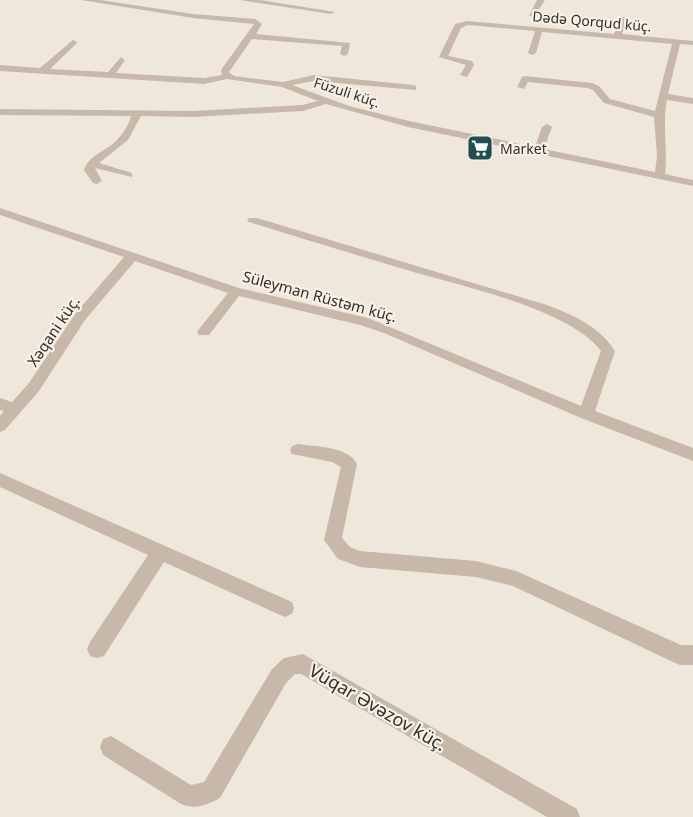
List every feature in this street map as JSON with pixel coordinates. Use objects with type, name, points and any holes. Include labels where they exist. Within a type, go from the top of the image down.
[{"type":"street","points":[[0,68],[204,81],[228,76],[225,73],[227,66],[258,24],[249,19],[192,16],[85,0]]},
{"type":"street","points":[[244,0],[331,12]]},
{"type":"street","points":[[541,0],[532,14],[550,16]]},
{"type":"street","points":[[617,37],[624,19]]},
{"type":"street","name":"Dədə Qorqud küç.","points":[[464,75],[469,63],[443,57],[462,24],[693,43]]},
{"type":"street","points":[[532,52],[538,30]]},
{"type":"street","points":[[250,36],[347,45],[344,54]]},
{"type":"street","points":[[42,70],[73,42]]},
{"type":"street","points":[[676,42],[659,115],[661,173],[693,174]]},
{"type":"street","points":[[110,75],[121,60]]},
{"type":"street","name":"Füzuli küç.","points":[[228,76],[284,85],[368,115],[661,173],[693,183]]},
{"type":"street","points":[[284,85],[297,80],[314,78],[413,88]]},
{"type":"street","points":[[520,87],[525,79],[586,85],[597,89],[602,98],[607,101],[659,115]]},
{"type":"street","points":[[662,96],[693,101]]},
{"type":"street","points":[[0,112],[137,114],[272,110],[313,107],[326,101]]},
{"type":"street","points":[[97,181],[89,170],[91,164],[123,140],[129,133],[137,114]]},
{"type":"street","points":[[539,150],[547,127]]},
{"type":"street","points":[[91,164],[128,175]]},
{"type":"street","name":"Süleyman Rüstəm küç.","points":[[0,211],[236,291],[363,321],[389,330],[585,414],[693,455]]},
{"type":"street","points":[[253,220],[518,299],[595,334],[608,351],[585,414]]},
{"type":"street","name":"Xəqani küç.","points":[[0,426],[7,406],[44,374],[86,309],[133,255]]},
{"type":"street","points":[[204,333],[236,291]]},
{"type":"street","points":[[298,450],[336,456],[349,464],[334,525],[333,540],[344,553],[360,559],[476,569],[516,579],[680,655],[693,655]]},
{"type":"street","points":[[0,480],[285,608]]},
{"type":"street","points":[[97,649],[160,552]]},
{"type":"street","name":"Vüqar Əvəzov küç.","points":[[111,747],[189,796],[203,795],[212,790],[279,676],[291,664],[303,664],[557,814]]},
{"type":"place","name":"Market","points":[[480,148]]}]
